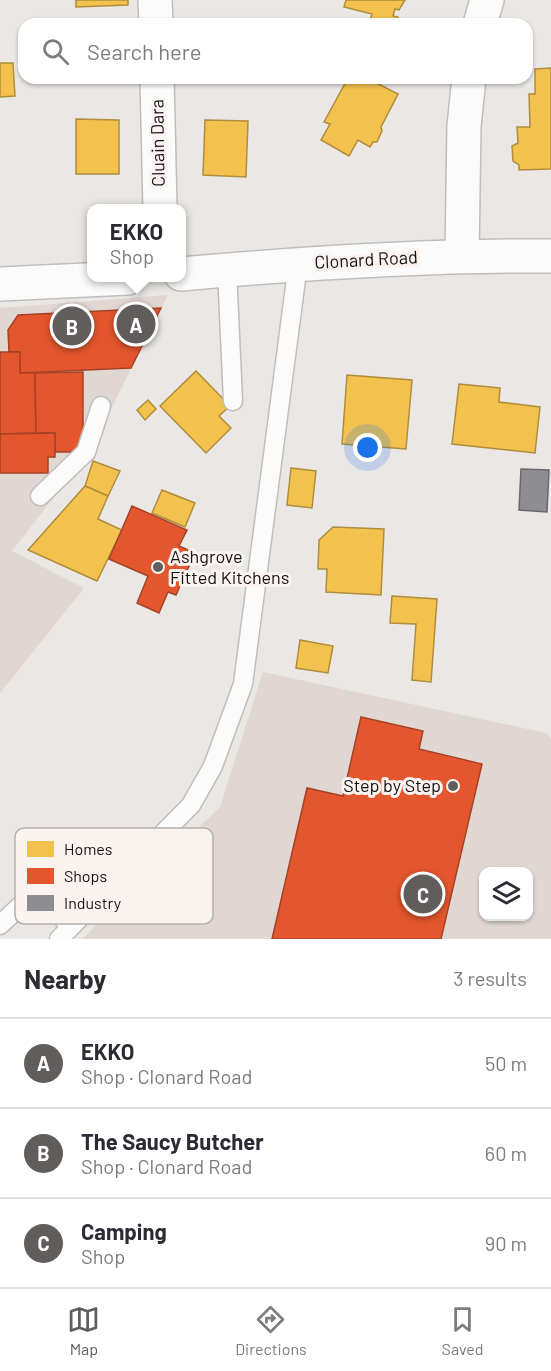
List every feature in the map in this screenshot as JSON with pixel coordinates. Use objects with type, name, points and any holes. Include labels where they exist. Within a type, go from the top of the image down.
[{"type":"street","points":[[155,0],[156,18]]},
{"type":"street","points":[[482,18],[487,0]]},
{"type":"street","name":"Cluain Dara","points":[[157,84],[160,204]]},
{"type":"street","points":[[462,255],[464,126],[468,84]]},
{"type":"street","name":"Clonard Road","points":[[186,274],[298,264],[462,255],[551,256]]},
{"type":"street","points":[[0,284],[87,280]]},
{"type":"lane","points":[[168,828],[191,805],[213,766],[243,684],[298,264]]},
{"type":"lane","points":[[227,270],[233,401]]},
{"type":"lane","points":[[40,496],[86,452],[101,406]]},
{"type":"lane","points":[[0,926],[15,911]]},
{"type":"shaded area","points":[[168,295],[90,451],[12,551],[84,588],[0,693],[0,308]]},
{"type":"shaded area","points":[[263,672],[546,733],[551,738],[551,939],[82,939],[98,924],[213,924],[213,828],[198,828],[220,807]]},
{"type":"building: Homes","points":[[76,0],[128,0],[128,5],[76,7]]},
{"type":"building: Homes","points":[[346,0],[405,0],[399,10],[395,9],[393,16],[398,18],[371,18],[372,14],[344,7]]},
{"type":"building: Homes","points":[[0,63],[13,63],[15,96],[0,97]]},
{"type":"building: Homes","points":[[551,68],[551,169],[519,170],[519,165],[513,161],[512,146],[518,143],[517,127],[530,127],[529,94],[535,94],[535,69]]},
{"type":"building: Homes","points":[[345,84],[379,84],[398,94],[381,127],[382,131],[377,142],[373,142],[370,147],[358,140],[349,156],[321,140],[330,124],[324,122]]},
{"type":"building: Homes","points":[[76,119],[119,120],[119,174],[76,174]]},
{"type":"building: Homes","points":[[205,120],[248,121],[246,177],[203,175]]},
{"type":"building: Homes","points":[[196,371],[230,406],[219,416],[231,428],[206,453],[160,406]]},
{"type":"building: Homes","points":[[347,375],[412,380],[406,449],[342,444]]},
{"type":"building: Homes","points":[[459,384],[500,388],[499,402],[540,407],[535,453],[452,444]]},
{"type":"building: Homes","points":[[148,400],[156,409],[145,420],[137,410]]},
{"type":"building: Homes","points":[[93,461],[120,471],[108,496],[85,486]]},
{"type":"building: Homes","points":[[291,468],[316,471],[312,508],[287,505]]},
{"type":"building: Homes","points":[[85,486],[108,496],[98,519],[122,530],[97,581],[28,550]]},
{"type":"building: Homes","points":[[162,490],[195,503],[185,527],[152,513]]},
{"type":"building: Homes","points":[[333,527],[384,529],[381,595],[326,592],[327,569],[318,569],[319,540]]},
{"type":"building: Homes","points":[[392,596],[437,599],[431,682],[412,680],[416,624],[390,623]]},
{"type":"building: Homes","points":[[300,640],[333,646],[328,673],[296,668]]},
{"type":"building: Shops","points":[[161,308],[131,368],[20,373],[20,352],[9,352],[8,330],[18,315]]},
{"type":"building: Shops","points":[[0,352],[20,352],[20,373],[35,373],[36,433],[0,434]]},
{"type":"building: Shops","points":[[83,372],[83,452],[55,452],[55,433],[36,433],[35,373]]},
{"type":"building: Shops","points":[[55,433],[55,457],[48,457],[48,473],[0,473],[0,434]]},
{"type":"building: Shops","name":"Ashgrove Fitted Kitchens","points":[[132,506],[187,530],[179,546],[195,553],[176,595],[168,592],[159,613],[137,603],[148,576],[109,559]]},
{"type":"building: Shops","points":[[361,717],[423,731],[419,749],[482,764],[441,939],[272,939],[307,788],[343,796]]},
{"type":"building: Industry","points":[[521,469],[549,470],[547,512],[519,510]]},
{"type":"place","name":"EKKO","points":[[136,324]]},
{"type":"place","name":"The Saucy Butcher","points":[[72,326]]},
{"type":"place","name":"Ashgrove Fitted Kitchens","points":[[158,567]]},
{"type":"place","name":"Step by Step","points":[[453,786]]},
{"type":"place","name":"Camping","points":[[423,894]]}]
